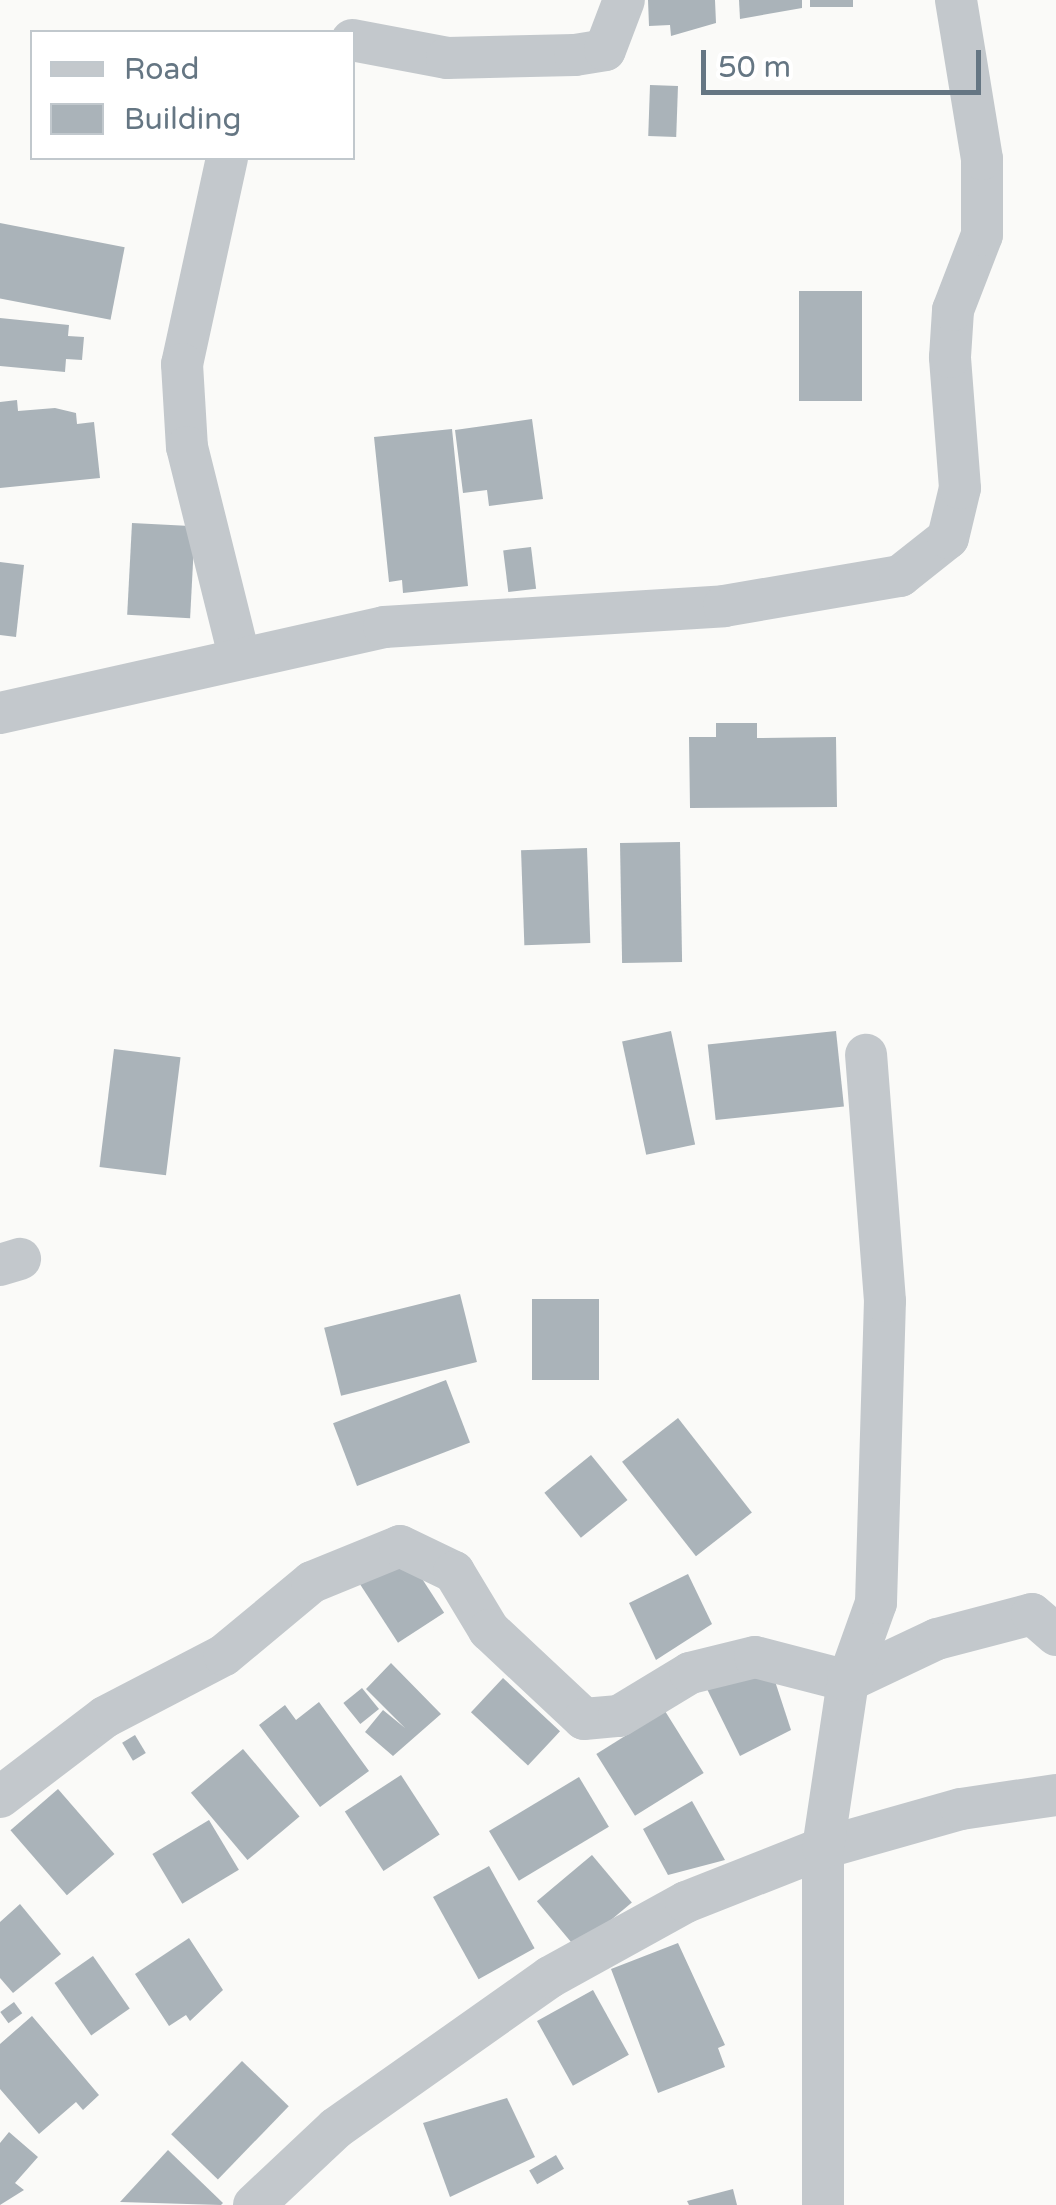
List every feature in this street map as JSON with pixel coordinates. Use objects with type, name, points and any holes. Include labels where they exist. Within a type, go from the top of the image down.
[{"type":"street","points":[[355,41],[447,58],[605,50],[624,0]]},
{"type":"street","points":[[0,713],[240,655],[384,628],[724,606],[900,576],[948,538],[960,488],[953,310],[982,236],[982,159],[956,0]]},
{"type":"street","points":[[227,160],[182,364],[187,447],[240,655]]},
{"type":"street","points":[[823,2205],[824,1848],[848,1681],[876,1603],[886,1300],[866,1055]]},
{"type":"street","points":[[0,1797],[106,1717],[235,1647],[312,1582],[400,1546],[454,1572],[489,1630],[584,1718],[619,1716],[690,1673],[755,1657],[848,1681],[937,1639],[1032,1614],[1056,1636]]},
{"type":"street","points":[[254,2205],[336,2128],[550,1977],[686,1902],[824,1848],[960,1809],[1056,1794]]},
{"type":"building","points":[[648,0],[715,0],[716,23],[671,36],[670,25],[649,26]]},
{"type":"building","points":[[739,0],[802,0],[802,8],[740,19]]},
{"type":"building","points":[[810,0],[853,0],[853,7],[810,7]]},
{"type":"building","points":[[650,85],[678,86],[676,137],[648,136]]},
{"type":"building","points":[[0,223],[125,247],[111,320],[0,298]]},
{"type":"building","points":[[799,291],[862,291],[862,401],[799,401]]},
{"type":"building","points":[[0,318],[69,325],[68,336],[84,337],[82,360],[66,359],[65,372],[0,366]]},
{"type":"building","points":[[17,400],[18,411],[55,408],[76,413],[77,424],[94,422],[100,478],[0,488],[0,402]]},
{"type":"building","points":[[532,419],[543,499],[489,506],[487,490],[463,493],[455,430]]},
{"type":"building","points":[[452,429],[468,586],[403,593],[402,580],[389,582],[374,437]]},
{"type":"building","points":[[132,523],[195,526],[190,618],[127,615]]},
{"type":"building","points":[[531,547],[536,589],[508,592],[503,550]]},
{"type":"building","points":[[0,562],[24,565],[16,637],[0,635]]},
{"type":"building","points":[[716,723],[757,723],[757,738],[836,737],[837,807],[690,808],[689,737],[716,737]]},
{"type":"building","points":[[680,842],[682,962],[622,963],[620,843]]},
{"type":"building","points":[[587,848],[590,943],[524,945],[521,850]]},
{"type":"building","points":[[671,1031],[695,1144],[646,1155],[622,1041]]},
{"type":"building","points":[[836,1031],[844,1107],[716,1120],[708,1044]]},
{"type":"building","points":[[114,1049],[181,1057],[166,1175],[99,1167]]},
{"type":"building","points":[[460,1294],[477,1362],[341,1396],[324,1328]]},
{"type":"building","points":[[532,1299],[599,1299],[599,1380],[532,1380]]},
{"type":"building","points":[[446,1380],[470,1443],[357,1486],[333,1423]]},
{"type":"building","points":[[678,1418],[752,1513],[696,1556],[622,1462]]},
{"type":"building","points":[[591,1455],[628,1500],[581,1538],[544,1493]]},
{"type":"building","points":[[406,1554],[444,1613],[398,1643],[360,1584]]},
{"type":"building","points":[[688,1574],[712,1624],[656,1660],[629,1603]]},
{"type":"building","points":[[391,1663],[441,1714],[393,1756],[365,1732],[383,1710],[405,1728],[366,1689]]},
{"type":"building","points":[[771,1669],[791,1730],[740,1756],[707,1689]]},
{"type":"building","points":[[503,1678],[560,1731],[528,1766],[471,1712]]},
{"type":"building","points":[[362,1688],[379,1709],[360,1724],[343,1703]]},
{"type":"building","points":[[319,1702],[369,1771],[320,1807],[259,1725],[285,1705],[296,1720]]},
{"type":"building","points":[[665,1711],[704,1773],[635,1816],[596,1754]]},
{"type":"building","points":[[135,1735],[146,1753],[133,1761],[122,1743]]},
{"type":"building","points":[[243,1749],[300,1816],[247,1860],[191,1793]]},
{"type":"building","points":[[401,1775],[440,1835],[383,1871],[345,1811]]},
{"type":"building","points":[[579,1777],[609,1827],[519,1881],[489,1831]]},
{"type":"building","points":[[58,1789],[114,1854],[67,1895],[10,1830]]},
{"type":"building","points":[[692,1801],[725,1860],[668,1875],[643,1829]]},
{"type":"building","points":[[209,1820],[239,1870],[182,1904],[152,1854]]},
{"type":"building","points":[[592,1855],[632,1902],[577,1949],[537,1901]]},
{"type":"building","points":[[489,1866],[535,1948],[479,1979],[433,1897]]},
{"type":"building","points":[[20,1904],[61,1954],[13,1993],[0,1978],[0,1922]]},
{"type":"building","points":[[189,1938],[223,1990],[190,2021],[186,2015],[169,2026],[135,1974]]},
{"type":"building","points":[[678,1943],[725,2045],[718,2048],[725,2067],[658,2093],[611,1969]]},
{"type":"building","points":[[93,1956],[130,2008],[91,2035],[54,1983]]},
{"type":"building","points":[[593,1990],[629,2055],[573,2086],[537,2021]]},
{"type":"building","points":[[14,2002],[22,2013],[8,2023],[0,2012]]},
{"type":"building","points":[[32,2016],[99,2095],[83,2110],[76,2102],[39,2134],[0,2089],[0,2044]]},
{"type":"building","points":[[242,2061],[289,2106],[218,2180],[171,2134]]},
{"type":"building","points":[[507,2098],[535,2157],[450,2197],[423,2123]]},
{"type":"building","points":[[9,2132],[38,2157],[15,2183],[24,2190],[0,2205],[0,2143]]},
{"type":"building","points":[[168,2150],[223,2203],[221,2205],[120,2202]]},
{"type":"building","points":[[556,2155],[564,2169],[537,2184],[529,2170]]},
{"type":"building","points":[[733,2189],[737,2205],[689,2205],[687,2201]]}]
